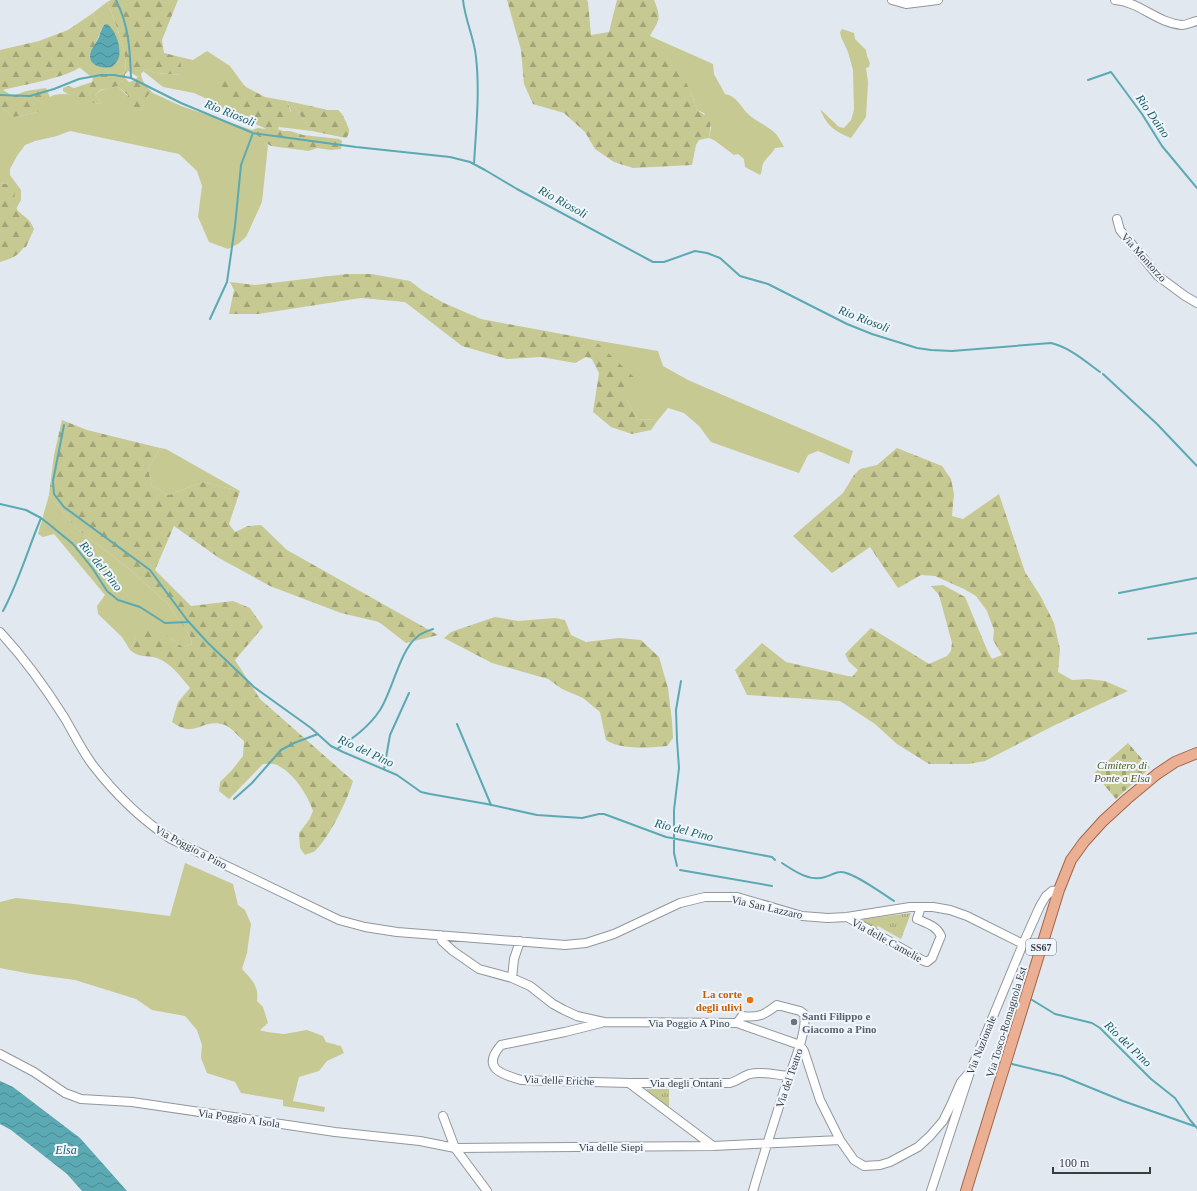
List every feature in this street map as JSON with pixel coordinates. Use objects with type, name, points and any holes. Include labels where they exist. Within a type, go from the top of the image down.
[{"type":"main road","name":"Via Tosco-Romagnola Est","points":[[966,1191],[1059,890],[1071,860],[1084,842],[1127,798],[1175,762],[1195,754]]},
{"type":"street","points":[[892,0],[906,4],[938,0]]},
{"type":"street","points":[[1115,0],[1134,4],[1168,22],[1183,25],[1197,21]]},
{"type":"street","name":"Via Montorzo","points":[[1117,219],[1120,230],[1158,276],[1197,303]]},
{"type":"street","name":"Via Poggio a Pino","points":[[0,632],[34,673],[92,763],[124,802],[149,824],[171,839],[339,920],[365,927],[440,935]]},
{"type":"street","name":"Via Nazionale","points":[[931,1191],[970,1072],[1023,944],[1046,896],[1052,891],[1059,890]]},
{"type":"street","name":"Via San Lazzaro","points":[[440,935],[565,944],[586,943],[614,934],[680,903],[705,897],[737,897],[802,916],[828,918],[847,917],[910,907],[933,907],[950,910],[967,916],[1023,944]]},
{"type":"street","name":"Via delle Camelie","points":[[847,917],[927,962],[932,958],[941,936],[939,931],[917,919],[921,907]]},
{"type":"street","name":"Via Poggio A Pino","points":[[440,935],[442,941],[453,951],[479,969],[512,978],[530,986],[553,1004],[577,1016],[604,1022],[737,1023],[800,1045]]},
{"type":"street","points":[[512,978],[514,958],[520,941]]},
{"type":"street","name":"Via del Teatro","points":[[737,1023],[742,1016],[754,1018],[764,1015],[777,1005],[800,1011],[804,1014],[805,1018],[800,1045],[753,1191]]},
{"type":"street","name":"Via delle Eriche","points":[[604,1022],[501,1046],[496,1051],[492,1063],[495,1069],[504,1075],[521,1080],[629,1083]]},
{"type":"street","points":[[800,1045],[804,1051],[820,1100],[840,1140],[854,1160],[864,1166],[880,1165],[904,1156],[930,1136],[943,1121],[961,1082],[970,1072]]},
{"type":"street","name":"Via Poggio A Isola","points":[[0,1054],[34,1072],[66,1093],[81,1099],[132,1102],[335,1132],[420,1141],[456,1148]]},
{"type":"street","name":"Via degli Ontani","points":[[629,1083],[730,1083],[740,1080],[750,1074],[789,1076]]},
{"type":"street","points":[[629,1083],[713,1146]]},
{"type":"street","points":[[444,1116],[456,1148],[487,1191]]},
{"type":"street","name":"Via delle Siepi","points":[[456,1148],[713,1146],[840,1140]]},
{"type":"green space","points":[[111,0],[178,0],[162,40],[164,53],[180,57],[182,75],[156,73],[145,69],[141,74],[142,80],[153,93],[149,94],[146,98],[149,104],[146,109],[138,115],[126,107],[128,95],[117,86],[100,90],[95,95],[101,103],[95,104],[67,94],[63,91],[63,88],[68,86],[74,88],[92,82],[93,78],[90,76],[123,73],[125,68],[124,50],[107,2]],"holes":[[[128,71],[138,77],[129,82],[125,78],[125,74]]]},
{"type":"green space","points":[[507,0],[587,0],[591,35],[609,32],[617,0],[654,0],[659,16],[656,26],[650,36],[661,46],[676,64],[691,92],[697,110],[711,119],[709,138],[699,140],[696,145],[692,165],[633,168],[614,162],[595,149],[585,132],[564,113],[533,104],[524,84],[521,50]]},
{"type":"green space","points":[[107,2],[124,50],[125,68],[121,74],[90,76],[79,67],[91,52],[90,59],[119,50],[115,34],[104,25],[101,30],[95,21],[93,13]]},
{"type":"green space","points":[[93,13],[95,21],[101,30],[95,45],[79,68],[72,72],[53,78],[3,90],[13,96],[26,91],[46,88],[50,97],[39,112],[14,117],[0,108],[0,50],[39,41],[68,30]]},
{"type":"green space","points":[[842,29],[854,33],[855,39],[866,50],[870,63],[869,67],[866,68],[868,82],[866,117],[851,138],[840,133],[828,124],[820,109],[839,127],[844,128],[851,120],[854,110],[853,70],[848,52],[841,37],[840,32]]},
{"type":"green space","points":[[650,36],[713,64],[714,74],[725,94],[735,98],[749,115],[776,134],[784,147],[775,148],[763,164],[760,175],[745,167],[744,159],[738,154],[734,155],[709,138],[711,127],[704,113],[697,110],[691,92]]},
{"type":"green space","points":[[207,51],[230,66],[246,88],[240,84],[226,91],[234,112],[214,105],[205,98],[194,93],[163,87],[143,71],[145,69],[156,73],[181,75],[180,57],[193,60]]},
{"type":"green space","points":[[230,80],[265,97],[287,101],[293,118],[288,124],[280,125],[278,129],[303,135],[339,139],[342,141],[341,149],[331,150],[317,148],[309,151],[271,146],[264,142],[252,130],[258,128],[266,129],[239,117],[233,111],[221,85],[224,81]]},
{"type":"green space","points":[[117,86],[128,96],[148,104],[146,98],[149,94],[153,93],[181,106],[252,130],[268,145],[262,202],[246,237],[238,244],[228,249],[209,242],[198,217],[202,186],[197,171],[179,154],[70,131],[25,145],[17,156],[10,169],[10,175],[21,190],[21,200],[16,209],[6,184],[0,183],[0,108],[14,117],[39,112],[49,98],[60,94],[73,95],[91,101],[95,104],[101,103],[95,95],[102,90]]},
{"type":"green space","points":[[287,101],[292,102],[312,131],[279,127],[291,111]]},
{"type":"green space","points":[[292,102],[328,110],[338,110],[343,115],[348,128],[348,136],[346,138],[312,131]]},
{"type":"green space","points":[[0,183],[6,184],[15,192],[14,200],[17,210],[28,219],[34,229],[26,247],[10,259],[0,262]]},
{"type":"green space","points":[[347,274],[371,274],[410,281],[423,291],[444,303],[481,319],[594,340],[635,378],[627,400],[637,419],[658,420],[651,430],[632,434],[611,427],[593,412],[599,373],[592,359],[586,357],[575,363],[541,357],[507,359],[462,346],[405,302],[361,298],[258,314],[229,314],[234,290],[230,282],[255,285]]},
{"type":"green space","points":[[594,340],[658,351],[663,366],[688,380],[853,451],[849,464],[818,451],[808,455],[799,473],[711,442],[699,426],[684,413],[668,408],[658,420],[637,419],[627,400],[610,356]]},
{"type":"green space","points":[[62,420],[87,430],[160,448],[148,469],[152,486],[169,495],[202,482],[240,491],[229,524],[235,532],[248,526],[261,525],[287,550],[438,635],[406,643],[379,622],[341,613],[270,586],[219,558],[174,526],[155,570],[191,606],[233,601],[250,608],[263,627],[235,660],[260,699],[353,781],[351,789],[333,827],[314,852],[305,855],[300,848],[299,833],[309,820],[313,811],[304,792],[290,774],[277,765],[263,764],[229,799],[219,791],[220,782],[243,756],[244,741],[233,730],[225,725],[217,723],[187,729],[172,722],[178,702],[190,688],[167,663],[157,658],[133,653],[130,650],[136,636],[148,626],[183,647],[192,644],[190,636],[168,604],[127,567],[76,528],[49,495],[54,455]]},
{"type":"green space","points":[[160,448],[166,449],[240,491],[202,482],[169,495],[152,486],[148,469]]},
{"type":"green space","points":[[897,448],[942,466],[951,479],[954,494],[952,516],[963,519],[999,494],[1025,572],[1041,597],[1054,623],[1060,649],[1058,672],[1072,680],[1088,679],[1105,681],[1128,691],[1055,725],[985,761],[968,764],[929,764],[897,744],[875,724],[840,701],[747,695],[735,670],[762,643],[786,662],[852,677],[858,670],[849,662],[845,654],[871,628],[929,664],[947,656],[951,651],[952,643],[939,595],[931,586],[943,585],[965,597],[992,659],[1002,655],[993,640],[994,630],[987,611],[976,596],[964,589],[935,576],[921,575],[898,588],[870,547],[832,573],[793,536],[843,493],[854,475],[860,469],[877,465]]},
{"type":"green space","points":[[49,495],[76,528],[127,567],[168,604],[190,636],[192,644],[183,647],[170,638],[136,636],[130,650],[122,637],[98,614],[97,606],[105,595],[54,534],[43,537],[38,534]]},
{"type":"green space","points":[[495,617],[518,621],[555,618],[565,620],[571,635],[586,642],[619,638],[641,640],[659,657],[668,688],[673,738],[667,746],[660,747],[636,748],[612,743],[606,740],[600,712],[583,698],[562,689],[548,679],[492,663],[444,638],[451,632]]},
{"type":"green space","name":"Cimitero di Ponte a Elsa","points":[[1128,743],[1150,768],[1116,799],[1094,773]]},
{"type":"green space","points":[[185,863],[233,884],[238,905],[245,910],[251,924],[247,953],[242,969],[256,987],[257,1001],[263,1007],[268,1023],[260,1030],[284,1034],[307,1030],[323,1036],[326,1042],[341,1046],[344,1053],[327,1061],[319,1071],[299,1077],[293,1101],[325,1107],[324,1112],[283,1106],[283,1100],[241,1093],[235,1082],[207,1073],[201,1058],[202,1045],[197,1030],[185,1016],[152,1010],[136,999],[75,980],[0,968],[0,902],[16,898],[170,916]]},
{"type":"green space","points":[[911,913],[901,939],[878,926],[875,931],[861,921],[865,919]]},
{"type":"green space","points":[[647,1089],[669,1089],[669,1108],[647,1093]]},
{"type":"water","points":[[107,24],[115,34],[118,44],[119,58],[112,67],[99,67],[93,63],[90,56],[100,32],[104,25]]},
{"type":"water","name":"Elsa","points":[[0,1081],[13,1087],[80,1138],[127,1191],[82,1191],[67,1174],[11,1130],[0,1124]]},
{"type":"waterway","points":[[116,0],[126,28],[131,78]]},
{"type":"waterway","points":[[463,0],[475,50],[478,84],[474,164]]},
{"type":"waterway","name":"Rio Daino","points":[[1088,80],[1111,72],[1142,114],[1162,146],[1197,188]]},
{"type":"waterway","name":"Rio Riosoli","points":[[0,95],[30,96],[54,89],[79,79],[101,75],[114,75],[131,78],[181,103],[253,133],[356,147],[450,157],[470,162],[653,262],[664,262],[695,251],[707,253],[720,258],[740,276],[768,284],[847,324],[872,334],[917,348],[952,351],[1051,343],[1070,351],[1100,372]]},
{"type":"waterway","points":[[210,319],[227,282],[235,226],[241,165],[253,133]]},
{"type":"waterway","name":"Rio Riosoli","points":[[1103,374],[1157,424],[1197,466]]},
{"type":"waterway","name":"Rio del Pino","points":[[64,425],[53,481],[54,494],[64,507],[150,570],[187,620],[208,643],[254,687],[311,728],[331,746],[397,775],[421,792],[537,815],[582,818],[604,814],[666,837],[772,857],[775,860]]},
{"type":"waterway","name":"Rio del Pino","points":[[0,504],[26,510],[50,525],[73,544],[93,569],[107,591],[118,600],[140,607],[165,623],[188,622]]},
{"type":"waterway","points":[[3,611],[19,577],[41,518]]},
{"type":"waterway","points":[[1119,593],[1197,578]]},
{"type":"waterway","points":[[337,749],[360,732],[376,716],[384,702],[401,661],[411,643],[420,634],[433,629]]},
{"type":"waterway","points":[[1148,639],[1197,633]]},
{"type":"waterway","points":[[677,866],[674,853],[674,810],[679,768],[676,710],[681,681]]},
{"type":"waterway","points":[[384,769],[390,735],[409,693]]},
{"type":"waterway","points":[[457,724],[491,805]]},
{"type":"waterway","points":[[234,799],[252,783],[281,750],[294,743],[318,734]]},
{"type":"waterway","name":"Rio del Pino","points":[[782,863],[808,877],[819,878],[838,872],[852,875],[894,901]]},
{"type":"waterway","points":[[680,870],[772,886]]},
{"type":"waterway","name":"Rio del Pino","points":[[1029,998],[1055,1014],[1092,1023],[1100,1028],[1151,1079],[1175,1098],[1197,1128]]},
{"type":"waterway","points":[[1012,1064],[1062,1076],[1123,1101],[1194,1126]]},
{"type":"place","name":"La corte degli ulivi","points":[[750,1000]]},
{"type":"place","name":"Santi Filippo e Giacomo a Pino","points":[[794,1022]]}]
